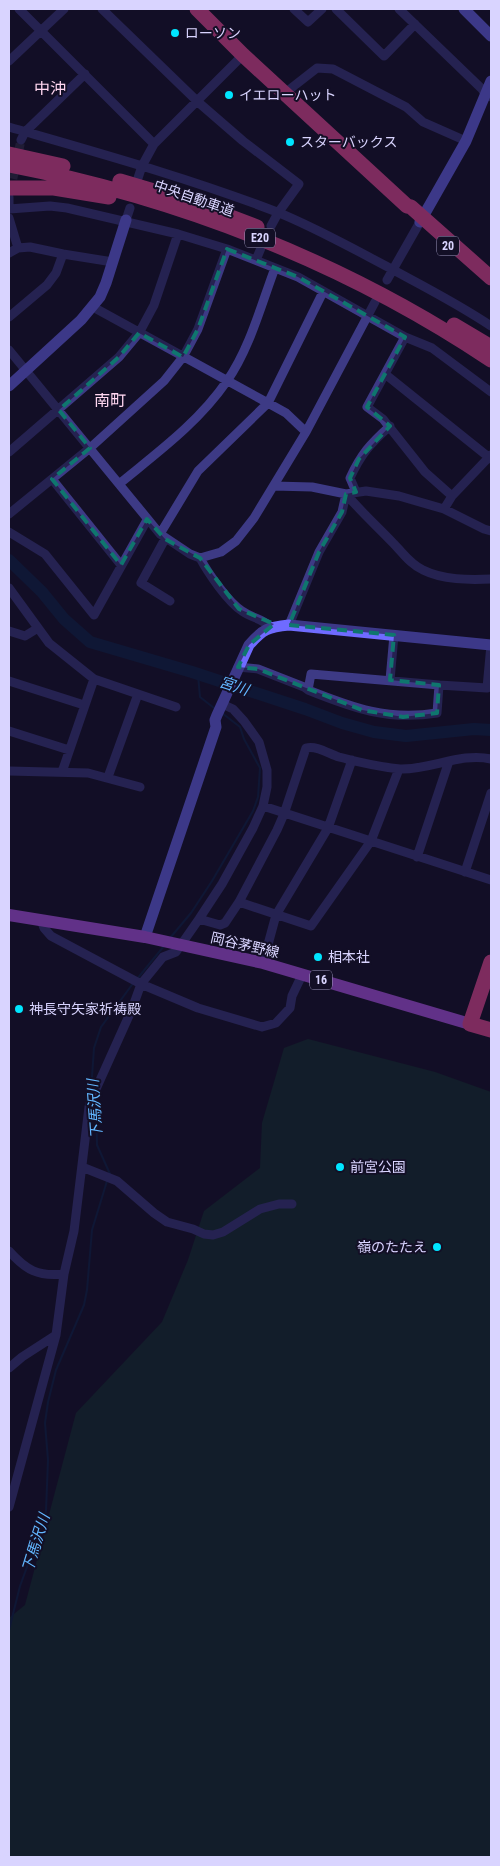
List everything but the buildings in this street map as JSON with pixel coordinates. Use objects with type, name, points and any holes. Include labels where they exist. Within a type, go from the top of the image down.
[{"type":"highway","name":"20","points":[[197,9],[243,55],[407,206],[408,210],[491,278]]},
{"type":"highway","name":"中央自動車道","points":[[9,154],[143,187],[240,220],[360,272],[491,347]]},
{"type":"highway","name":"中央自動車道","points":[[9,166],[95,184],[147,199],[241,231],[296,253],[356,281],[412,311],[491,360]]},
{"type":"highway","points":[[9,188],[54,188],[118,198],[241,231]]},
{"type":"highway","name":"20","points":[[421,219],[491,285]]},
{"type":"highway","points":[[491,962],[470,1024],[491,1030]]},
{"type":"main road","name":"岡谷茅野線","points":[[9,915],[145,937],[263,963],[470,1024]]},
{"type":"street","points":[[19,9],[154,144]]},
{"type":"street","points":[[9,61],[64,9]]},
{"type":"street","points":[[102,9],[198,102],[243,141],[299,184],[278,213],[272,226]]},
{"type":"street","points":[[294,9],[308,22],[322,9]]},
{"type":"street","points":[[336,9],[384,56],[415,24]]},
{"type":"street","points":[[399,9],[488,96]]},
{"type":"street","points":[[464,9],[491,36]]},
{"type":"street","points":[[138,178],[154,144],[243,55]]},
{"type":"street","points":[[285,93],[317,68],[333,70],[406,107],[423,122],[466,140]]},
{"type":"street","points":[[23,136],[85,74]]},
{"type":"street","points":[[387,280],[466,140],[488,96],[491,81]]},
{"type":"street","points":[[9,127],[23,136],[142,166],[212,188],[278,213],[332,237],[446,297],[491,326]]},
{"type":"street","points":[[9,197],[9,205]]},
{"type":"street","points":[[9,209],[50,206],[126,220],[227,249],[256,260],[298,277],[405,337],[432,348],[491,392]]},
{"type":"street","points":[[9,386],[93,307],[106,283],[130,208]]},
{"type":"street","points":[[9,218],[18,248]]},
{"type":"street","points":[[9,452],[119,357],[139,332],[154,305],[178,234]]},
{"type":"street","points":[[9,252],[18,248],[30,247],[113,262]]},
{"type":"street","points":[[256,260],[261,248]]},
{"type":"street","points":[[9,514],[90,448],[164,382],[183,357],[198,329],[227,249]]},
{"type":"street","points":[[9,317],[47,285],[56,273],[63,254]]},
{"type":"street","points":[[119,484],[181,434],[203,412],[228,380],[246,346],[275,268]]},
{"type":"street","points":[[170,601],[141,583],[163,537],[198,471],[268,403],[323,292]]},
{"type":"street","points":[[200,558],[221,552],[236,541],[254,518],[306,432],[375,302]]},
{"type":"street","points":[[93,307],[268,403],[286,414],[306,432]]},
{"type":"street","points":[[405,337],[367,407],[390,426],[425,472],[452,496]]},
{"type":"street","points":[[9,350],[147,520],[163,537],[200,558],[205,569],[239,609],[261,619],[270,626]]},
{"type":"street","points":[[386,374],[490,457],[452,496],[444,509]]},
{"type":"street","points":[[356,492],[350,478],[359,459],[371,444],[390,426]]},
{"type":"street","points":[[52,479],[122,565]]},
{"type":"street","points":[[274,486],[312,487],[346,494],[366,491],[398,496],[444,509],[491,531]]},
{"type":"street","points":[[346,494],[365,517],[412,564],[441,576],[491,579]]},
{"type":"street","points":[[289,625],[319,552],[342,512],[346,494]]},
{"type":"street","points":[[9,532],[45,554],[94,614],[147,520]]},
{"type":"street","points":[[9,588],[49,643],[94,679],[176,707]]},
{"type":"street","points":[[145,937],[216,727],[215,720],[249,645],[256,637],[270,626],[289,625],[491,645],[487,688],[311,674],[308,690]]},
{"type":"street","points":[[9,631],[24,636],[38,628]]},
{"type":"street","points":[[390,680],[394,635]]},
{"type":"street","points":[[237,670],[258,669],[362,710],[403,717],[437,713],[440,685]]},
{"type":"street","points":[[62,772],[94,679]]},
{"type":"street","points":[[9,681],[84,705]]},
{"type":"street","points":[[108,777],[138,694]]},
{"type":"street","points":[[9,1507],[56,1335],[64,1274],[74,1231],[89,1107],[104,1068],[132,1009],[137,982],[164,957],[176,952],[171,943],[199,919],[222,884],[263,806],[267,787],[267,770],[259,742],[244,721],[232,709],[221,706]]},
{"type":"street","points":[[9,731],[69,750]]},
{"type":"street","points":[[199,919],[220,925],[225,923],[239,902],[284,814],[306,748],[312,746],[336,756],[399,769],[479,756],[491,759]]},
{"type":"street","points":[[263,963],[276,915],[328,828],[352,760]]},
{"type":"street","points":[[417,857],[449,761]]},
{"type":"street","points":[[239,902],[311,926],[371,842],[399,769]]},
{"type":"street","points":[[9,771],[88,773],[140,787]]},
{"type":"street","points":[[466,872],[491,793]]},
{"type":"street","points":[[263,806],[491,880]]},
{"type":"street","points":[[41,920],[44,928],[51,936],[137,982],[198,1008],[262,1027],[276,1023],[290,1008],[292,996],[302,975]]},
{"type":"street","points":[[82,1167],[108,1178],[129,1191],[167,1222],[193,1228],[204,1234],[213,1235],[223,1232],[260,1209],[279,1204],[292,1204]]},
{"type":"street","points":[[9,1251],[26,1268],[52,1276],[64,1274]]},
{"type":"street","points":[[9,1368],[56,1335]]},
{"type":"highlighted area","points":[[227,249],[298,277],[405,337],[367,407],[390,426],[359,459],[350,478],[356,492],[346,494],[342,512],[319,552],[289,625],[394,635],[390,680],[439,685],[437,713],[403,717],[362,710],[258,669],[238,667],[249,645],[274,624],[239,609],[200,558],[165,539],[147,519],[121,565],[52,479],[90,448],[59,410],[119,357],[139,333],[183,357],[198,329]]},
{"type":"green space","points":[[308,1039],[435,1072],[491,1092],[491,1857],[9,1857],[9,1618],[25,1605],[76,1413],[162,1322],[188,1260],[204,1211],[260,1168],[262,1123],[284,1048]]},
{"type":"waterway","name":"宮川","points":[[9,560],[42,592],[64,619],[90,642],[192,672],[374,732],[406,736],[474,729],[491,730]]},
{"type":"waterway","name":"下馬沢川","points":[[198,675],[200,697],[214,708]]},
{"type":"waterway","name":"下馬沢川","points":[[170,938],[191,913],[212,881],[253,811],[258,797],[260,768],[244,739],[240,727],[222,713]]},
{"type":"waterway","name":"下馬沢川","points":[[137,979],[164,946]]},
{"type":"waterway","name":"下馬沢川","points":[[91,1091],[94,1048],[101,1027],[134,982]]},
{"type":"waterway","name":"下馬沢川","points":[[96,1099],[97,1145],[110,1174]]},
{"type":"waterway","name":"下馬沢川","points":[[9,1630],[20,1586],[46,1511],[48,1460],[45,1423],[48,1402],[56,1370],[84,1305],[92,1230],[107,1181]]},
{"type":"tunnel","points":[[10,192],[21,140]]},
{"type":"place","name":"ローソン","points":[[175,33]]},
{"type":"place","name":"イエローハット","points":[[229,95]]},
{"type":"place","name":"スターバックス","points":[[290,142]]},
{"type":"place","name":"相本社","points":[[318,957]]},
{"type":"place","name":"神長守矢家祈祷殿","points":[[19,1009]]},
{"type":"place","name":"前宮公園","points":[[340,1167]]},
{"type":"place","name":"嶺のたたえ","points":[[437,1247]]},
{"type":"district","name":"中沖","points":[[50,88]]},
{"type":"district","name":"南町","points":[[110,400]]}]
